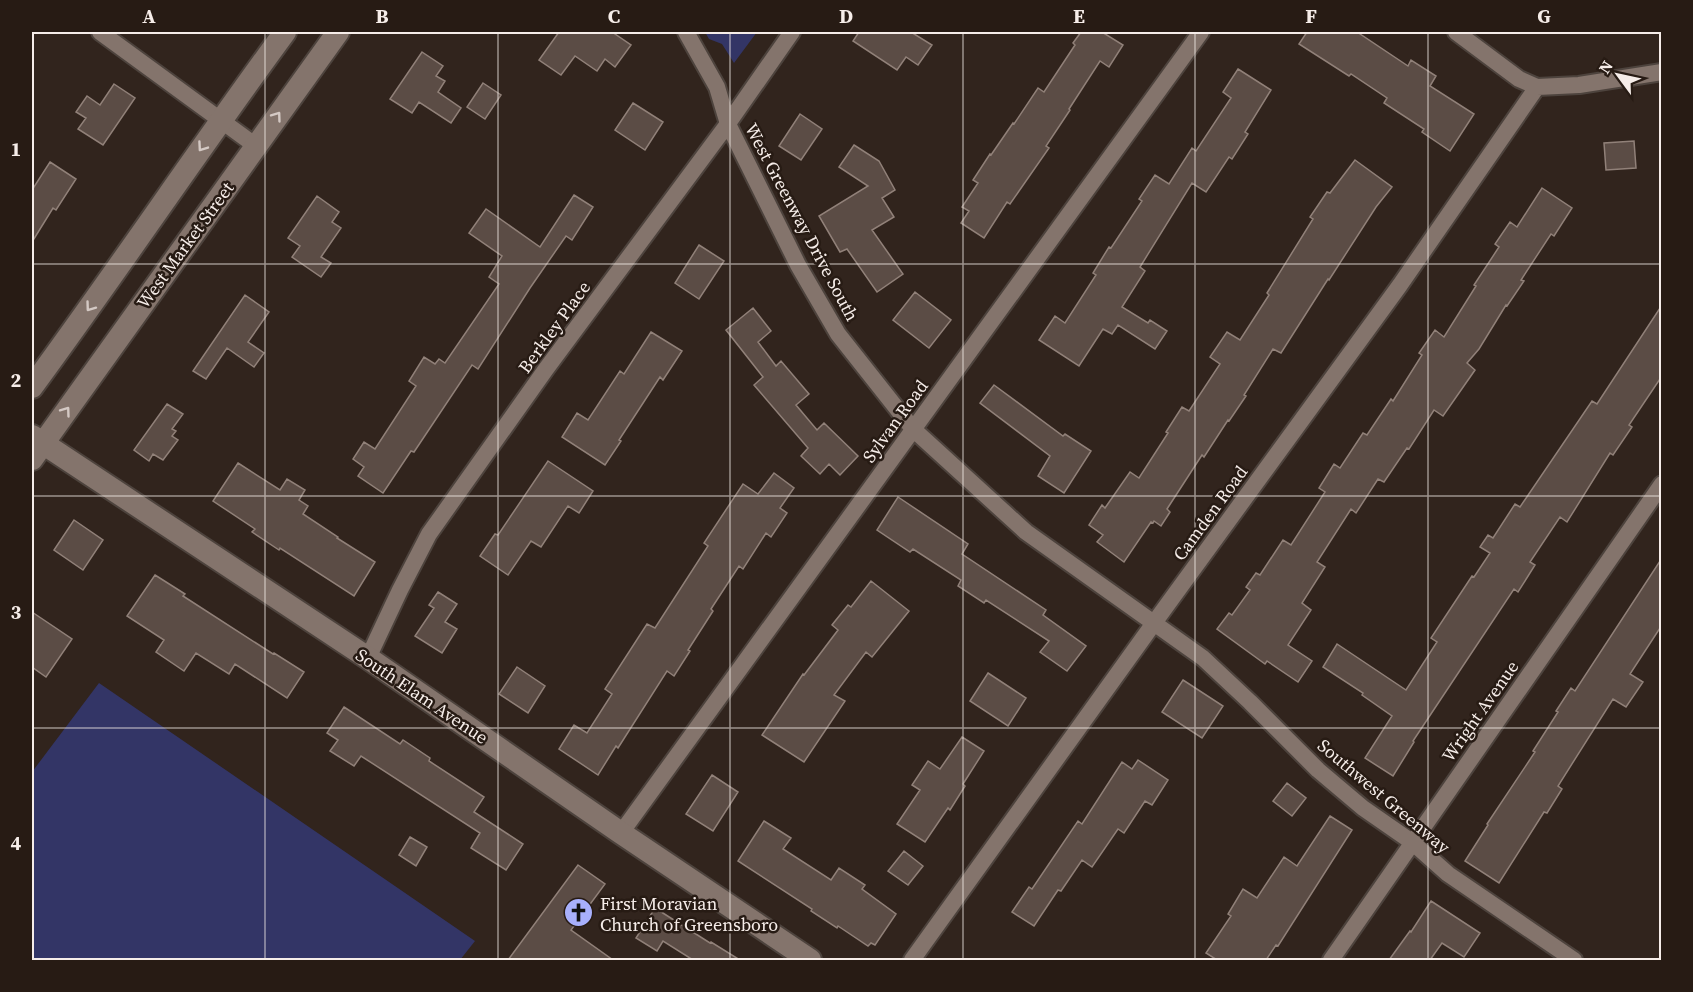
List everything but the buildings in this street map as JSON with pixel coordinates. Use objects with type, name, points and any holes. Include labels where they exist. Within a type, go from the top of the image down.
[{"type":"main road","points":[[32,387],[90,308],[220,120],[285,32]]},
{"type":"main road","name":"West Market Street","points":[[35,446],[338,32]]},
{"type":"main road","name":"South Elam Avenue","points":[[35,446],[368,658],[810,960]]},
{"type":"street","points":[[100,32],[256,146]]},
{"type":"street","name":"West Greenway Drive South","points":[[686,32],[717,87],[728,124],[798,266],[838,334],[913,429],[1026,532],[1154,623]]},
{"type":"street","name":"Berkley Place","points":[[368,658],[429,534],[546,369],[728,124],[792,32]]},
{"type":"street","name":"Sylvan Road","points":[[621,833],[1201,32]]},
{"type":"street","points":[[1456,32],[1520,79],[1537,87],[1579,85],[1662,72]]},
{"type":"street","name":"Camden Road","points":[[912,960],[1400,285],[1537,87]]},
{"type":"street","name":"Wright Avenue","points":[[1331,960],[1662,484]]},
{"type":"street","name":"Southwest Greenway","points":[[1154,623],[1203,658],[1318,770],[1363,808],[1412,842],[1448,874],[1574,960]]},
{"type":"shaded area","points":[[705,32],[757,32],[734,63],[722,44],[709,39]]},
{"type":"shaded area","points":[[99,683],[475,941],[460,960],[32,960],[32,772]]},
{"type":"place","name":"First Moravian Church of Greensboro","points":[[579,913]]}]
